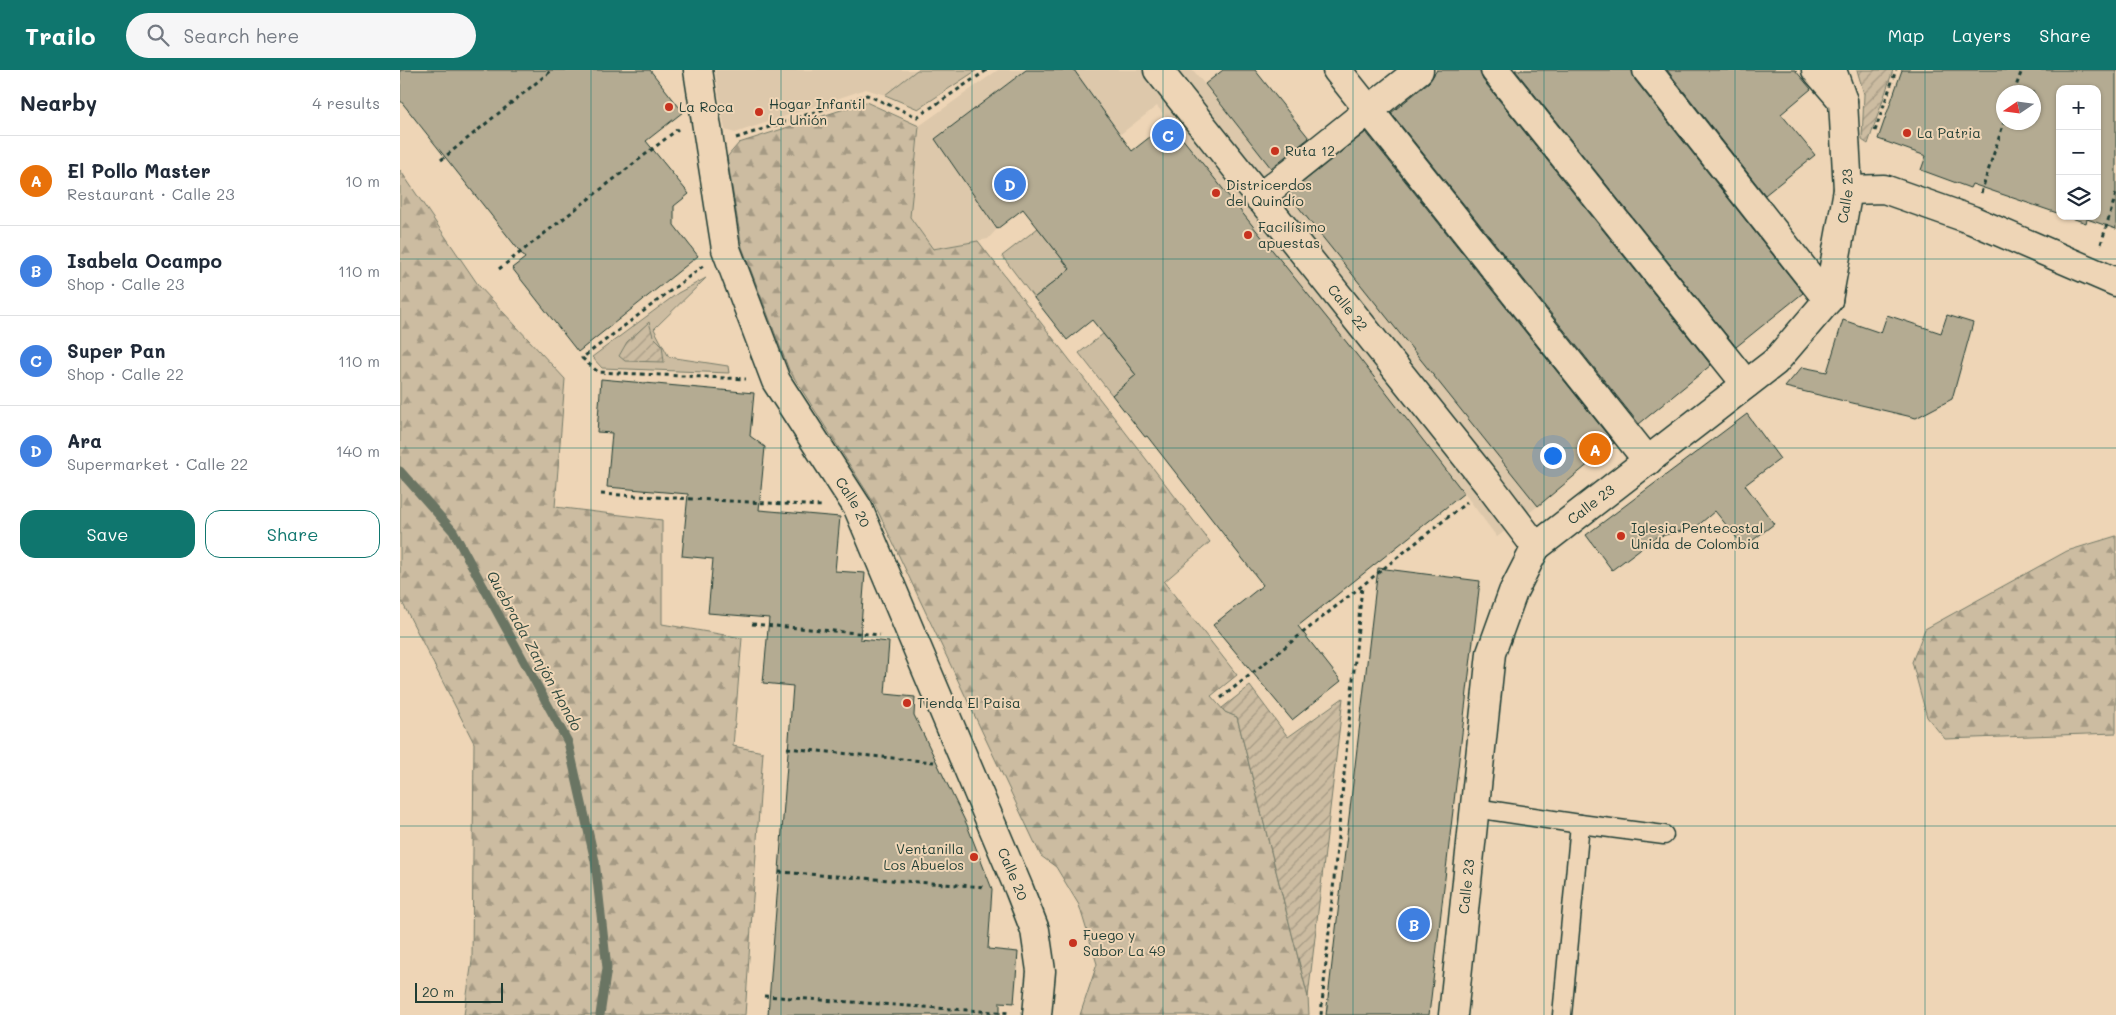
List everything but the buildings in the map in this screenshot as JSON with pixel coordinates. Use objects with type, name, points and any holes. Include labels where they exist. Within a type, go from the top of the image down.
[{"type":"street","name":"Calle 20","points":[[698,70],[726,249],[776,381],[858,508],[1019,889],[1035,930],[1041,971],[1037,1015]]},
{"type":"street","name":"Calle 22","points":[[1158,70],[1489,485],[1536,547]]},
{"type":"street","points":[[1337,70],[1370,109],[1648,461]]},
{"type":"street","points":[[1259,198],[1419,70]]},
{"type":"street","points":[[1495,70],[1746,384]]},
{"type":"street","points":[[1647,70],[1828,300]]},
{"type":"street","points":[[1816,70],[1843,101]]},
{"type":"street","name":"Calle 23","points":[[1453,1015],[1491,653],[1513,592],[1536,547],[1775,362],[1828,300],[1848,190],[1843,101],[1832,70]]},
{"type":"street","points":[[1848,190],[1884,189],[1972,220],[2104,278]]},
{"type":"lane","points":[[1475,808],[1580,824],[1664,834]]},
{"type":"lane","points":[[1562,1015],[1580,824]]},
{"type":"path","points":[[440,160],[552,70]]},
{"type":"path","points":[[710,147],[867,94],[917,117],[987,70]]},
{"type":"path","points":[[1846,148],[1865,157],[1896,70]]},
{"type":"path","points":[[2017,85],[2022,70]]},
{"type":"path","points":[[499,270],[704,109]]},
{"type":"path","points":[[1972,220],[2001,130]]},
{"type":"path","points":[[2104,278],[2116,194]]},
{"type":"path","points":[[726,249],[582,358],[598,372],[776,381]]},
{"type":"path","points":[[1222,698],[1489,485]]},
{"type":"path","points":[[601,494],[858,508]]},
{"type":"path","points":[[1321,1015],[1362,586]]},
{"type":"path","points":[[752,624],[913,637]]},
{"type":"path","points":[[787,748],[967,765]]},
{"type":"path","points":[[779,872],[1019,889]]},
{"type":"path","points":[[764,996],[1010,1014]]},
{"type":"shaded area","name":"Hogar Infantil La Unión","points":[[715,70],[917,70],[885,95],[866,89],[735,133],[725,130]]},
{"type":"shaded area","points":[[998,70],[1193,70],[1289,189],[1287,192],[1538,506],[1497,537],[1388,396],[1157,106],[997,229],[988,239],[933,249],[910,217],[919,126]]},
{"type":"green space","points":[[917,70],[977,70],[918,109],[885,95]]},
{"type":"green space","points":[[1857,70],[1893,70],[1868,144],[1862,140],[1864,94]]},
{"type":"green space","points":[[866,102],[919,126],[910,217],[933,249],[978,241],[1210,542],[1164,582],[1237,675],[1211,696],[1225,712],[1237,717],[1308,997],[1309,1015],[1080,1015],[1097,964],[1079,905],[1056,867],[1041,856],[874,503],[789,370],[742,247],[727,157],[739,143]]},
{"type":"green space","points":[[400,170],[479,286],[565,379],[555,507],[662,520],[662,624],[742,638],[733,746],[763,752],[745,1015],[464,1015],[472,961],[474,743],[400,598]]},
{"type":"green space","points":[[1038,228],[1070,269],[1034,298],[1002,256]]},
{"type":"green space","points":[[706,278],[654,329],[669,357],[728,366],[729,373],[602,368],[592,357],[678,293]]},
{"type":"green space","points":[[649,322],[653,336],[662,345],[664,362],[625,361],[619,356],[627,342]]},
{"type":"green space","points":[[1103,334],[1136,375],[1112,395],[1079,353]]},
{"type":"green space","points":[[2116,536],[2116,733],[1945,739],[1927,717],[1912,662],[1925,629],[2067,551]]},
{"type":"green space","points":[[1250,686],[1288,737],[1343,698],[1308,997],[1237,717],[1225,712],[1222,708]]},
{"type":"waterway","name":"Quebrada Zanjón Hondo","points":[[400,471],[453,531],[568,742],[595,861],[607,968],[600,1015]]},
{"type":"place","name":"La Roca","points":[[669,107]]},
{"type":"place","name":"Hogar Infantil La Unión","points":[[759,112]]},
{"type":"place","name":"La Patria","points":[[1907,133]]},
{"type":"place","name":"Super Pan","points":[[1168,135]]},
{"type":"place","name":"Ruta 12","points":[[1275,151]]},
{"type":"place","name":"Ara","points":[[1010,184]]},
{"type":"place","name":"Districerdos del Quindío","points":[[1216,193]]},
{"type":"place","name":"Facilísimo apuestas","points":[[1248,235]]},
{"type":"place","name":"El Pollo Master","points":[[1595,449]]},
{"type":"place","name":"Iglesia Pentecostal Unida de Colombia","points":[[1621,536]]},
{"type":"place","name":"Tienda El Paisa","points":[[907,703]]},
{"type":"place","name":"Ventanilla Los Abuelos","points":[[974,857]]},
{"type":"place","name":"Isabela Ocampo","points":[[1414,924]]},
{"type":"place","name":"Fuego y Sabor La 49","points":[[1073,943]]}]
